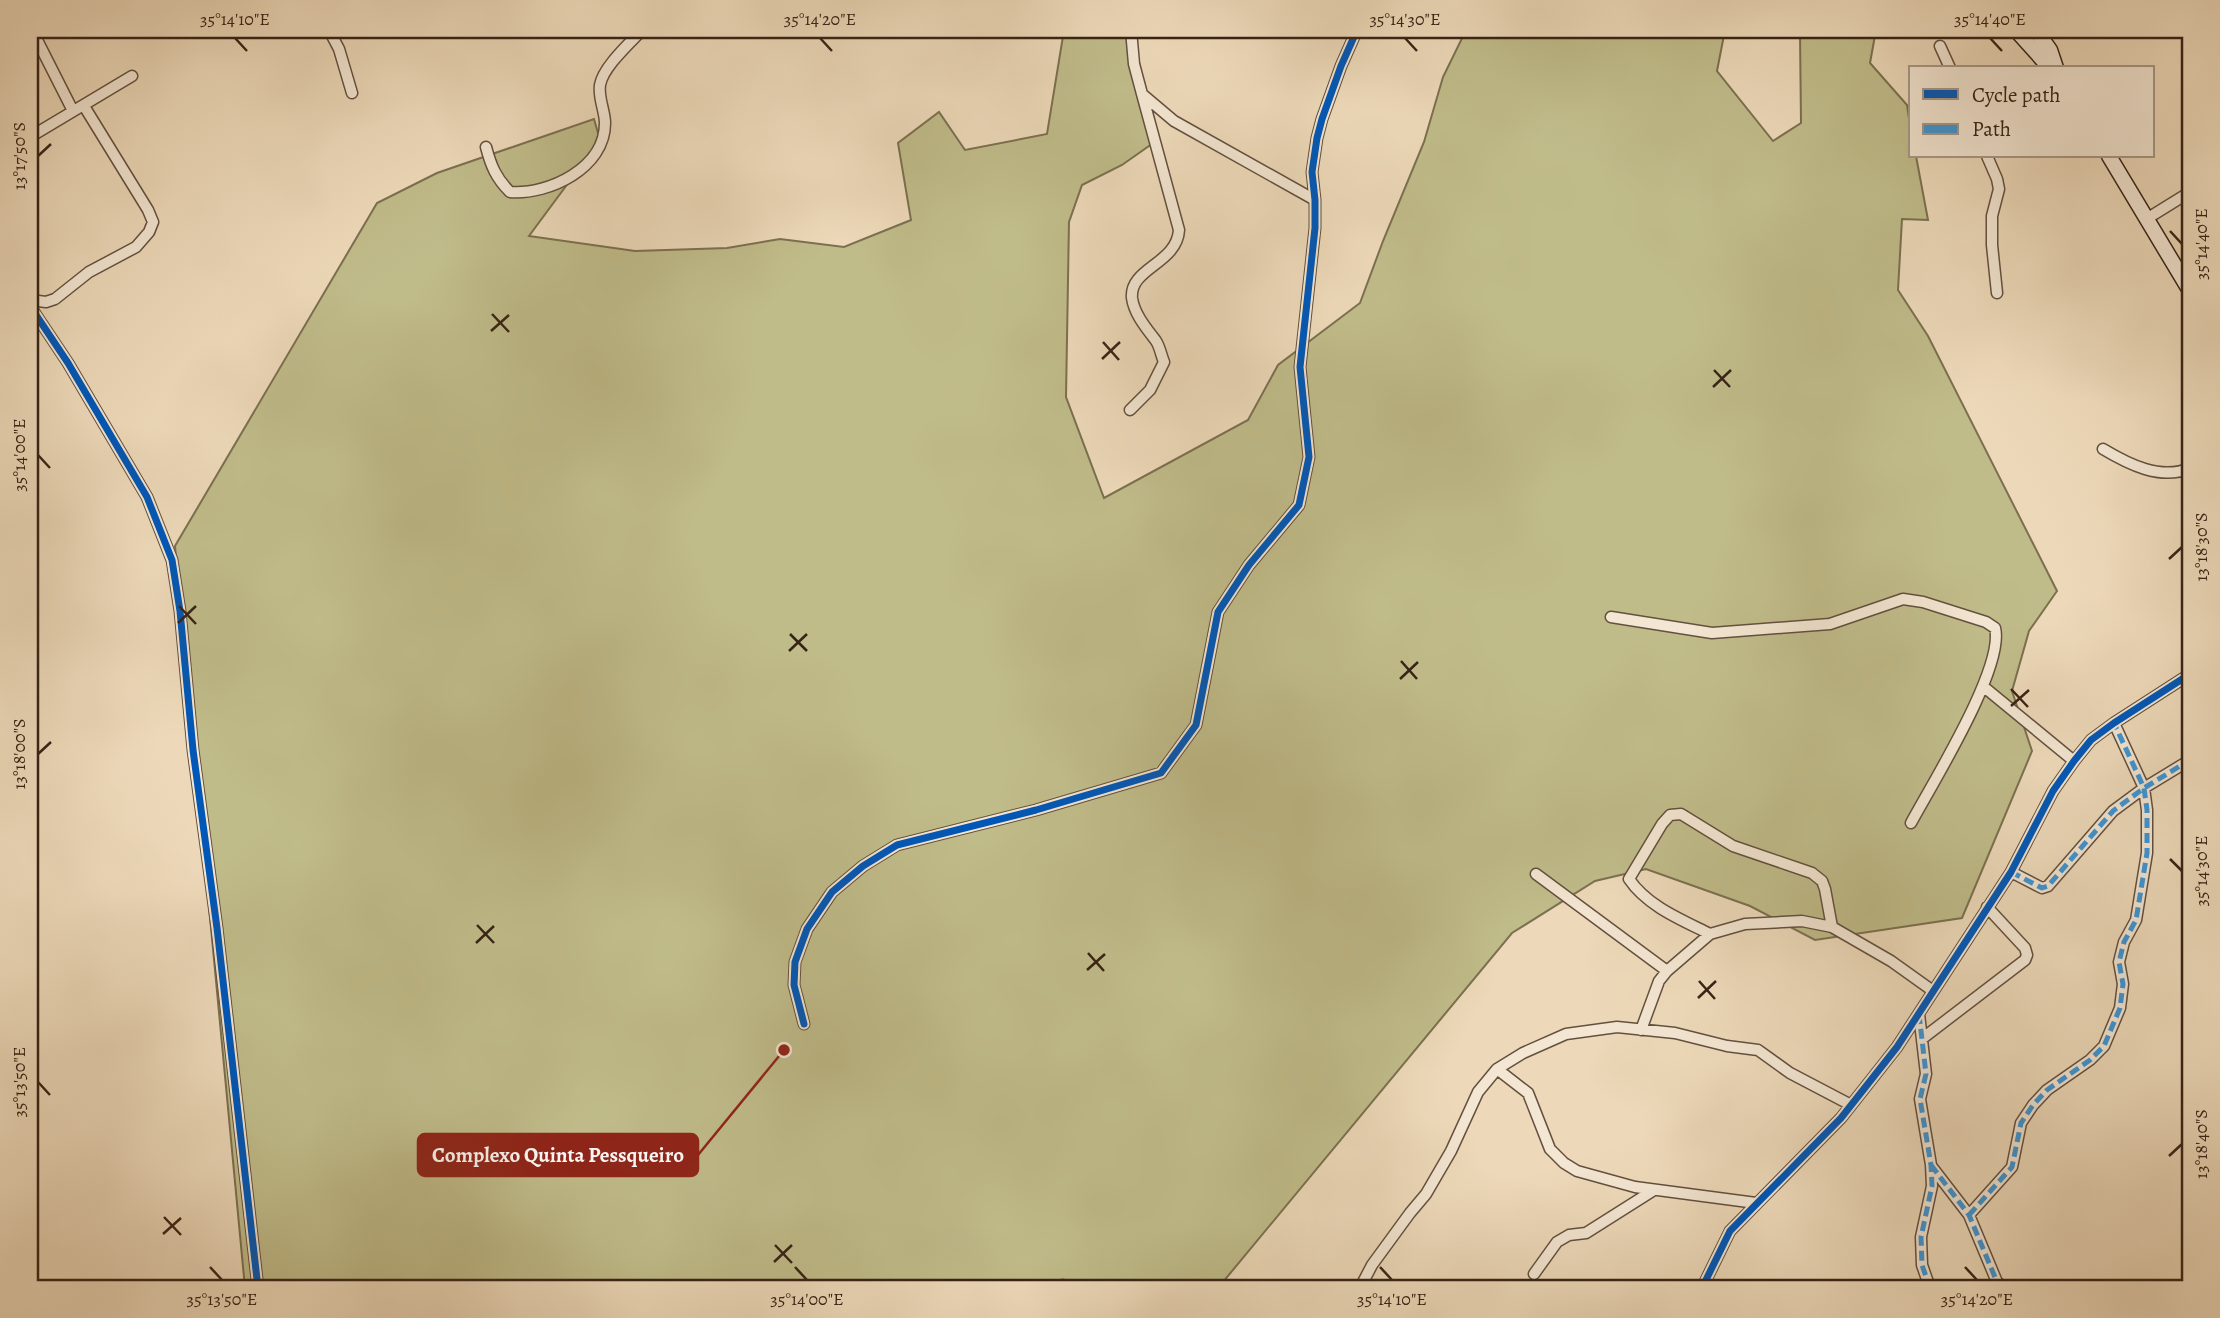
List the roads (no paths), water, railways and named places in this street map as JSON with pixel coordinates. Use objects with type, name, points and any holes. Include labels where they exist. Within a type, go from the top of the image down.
[{"type":"main road","points":[[2016,30],[2048,66]]},
{"type":"main road","points":[[2036,30],[2050,50],[2055,66]]},
{"type":"main road","points":[[2110,158],[2190,290]]},
{"type":"street","points":[[32,30],[73,111]]},
{"type":"street","points":[[329,30],[339,48],[352,93]]},
{"type":"street","points":[[486,147],[499,180],[510,192],[525,193],[579,172],[594,154],[605,124],[600,85],[607,70],[642,30]]},
{"type":"street","points":[[1130,410],[1150,390],[1164,362],[1132,300],[1133,287],[1144,273],[1171,251],[1178,242],[1179,230],[1134,64],[1131,30]]},
{"type":"street","points":[[804,1024],[794,985],[795,961],[807,929],[832,892],[863,866],[897,845],[1036,810],[1161,774],[1196,725],[1218,612],[1249,565],[1298,505],[1309,457],[1300,367],[1315,228],[1312,172],[1317,138],[1341,66],[1357,30]]},
{"type":"street","points":[[1940,47],[1949,66]]},
{"type":"street","points":[[30,137],[132,76]]},
{"type":"street","points":[[1142,94],[1174,121],[1315,200]]},
{"type":"street","points":[[30,300],[46,302],[55,299],[89,272],[136,247],[149,232],[153,222],[85,106]]},
{"type":"street","points":[[1988,158],[1999,189],[1992,216],[1997,293]]},
{"type":"street","points":[[2148,218],[2190,192]]},
{"type":"street","points":[[30,306],[68,363],[147,497],[172,560],[258,1288]]},
{"type":"street","points":[[2103,449],[2125,462],[2154,472],[2179,473],[2190,468]]},
{"type":"street","points":[[1611,617],[1712,633],[1830,624],[1903,599],[1923,602],[1986,622],[1995,628],[1998,638],[1984,687],[1911,823]]},
{"type":"street","points":[[1702,1288],[1730,1231],[1851,1105],[1897,1047],[2011,872],[2053,791],[2074,761],[2091,740],[2190,674]]},
{"type":"street","points":[[1984,687],[2074,761]]},
{"type":"street","points":[[1969,1215],[2012,1167],[2021,1123],[2033,1105],[2047,1090],[2090,1060],[2104,1046],[2117,1016],[2123,984],[2119,962],[2124,942],[2136,920],[2147,853],[2147,810],[2144,788],[2114,723]]},
{"type":"street","points":[[2011,872],[2042,888],[2048,886],[2113,811],[2190,760]]},
{"type":"street","points":[[1710,934],[1660,908],[1629,879],[1661,824],[1670,815],[1681,814],[1733,846],[1812,873],[1822,881],[1825,888],[1832,927]]},
{"type":"street","points":[[1536,874],[1667,971]]},
{"type":"street","points":[[1923,1038],[2025,960],[2025,948],[1987,907]]},
{"type":"street","points":[[1641,1030],[1659,981],[1667,971],[1710,934],[1745,924],[1802,921],[1832,927],[1891,961],[1933,991]]},
{"type":"street","points":[[1919,1014],[1926,1074],[1920,1099],[1932,1186],[1921,1237],[1922,1265],[1930,1288]]},
{"type":"street","points":[[1360,1288],[1372,1265],[1426,1194],[1451,1151],[1478,1091],[1497,1069],[1523,1053],[1566,1034],[1618,1027],[1675,1034],[1758,1050],[1790,1073],[1851,1105]]},
{"type":"street","points":[[1497,1069],[1528,1093],[1550,1149],[1577,1171],[1654,1190],[1756,1203]]},
{"type":"street","points":[[1931,1165],[1969,1215],[1997,1282],[2005,1288]]},
{"type":"street","points":[[1534,1274],[1557,1242],[1569,1235],[1586,1233],[1654,1190]]},
{"type":"place","name":"Complexo Quinta Pessqueiro","points":[[784,1050]]}]
